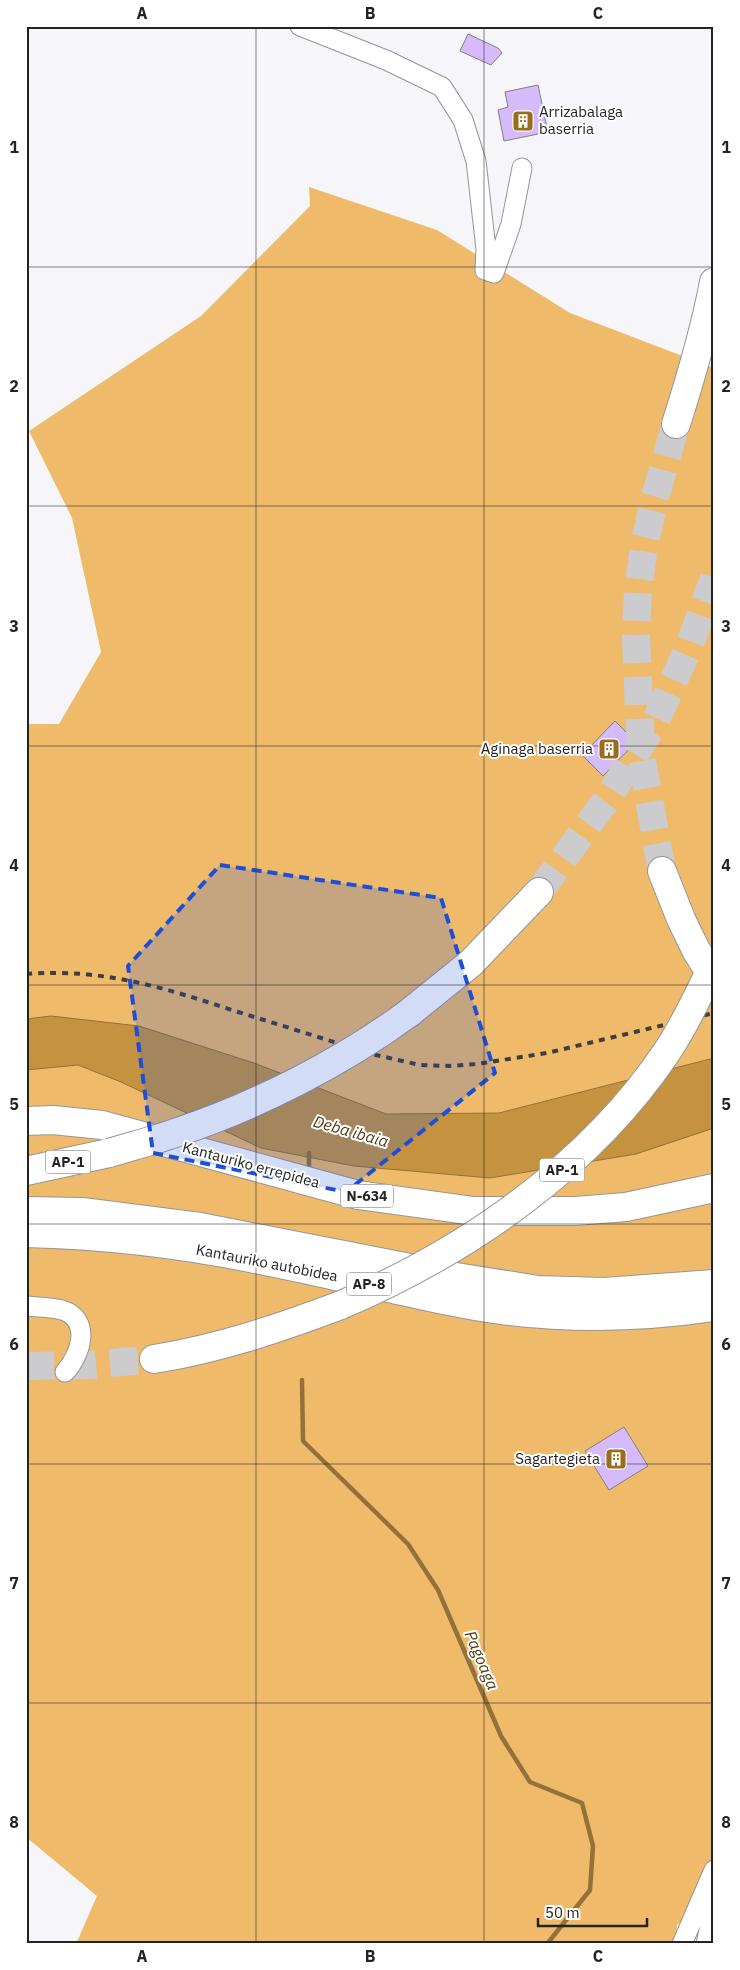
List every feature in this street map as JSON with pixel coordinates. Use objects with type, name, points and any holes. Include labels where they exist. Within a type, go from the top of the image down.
[{"type":"highway","points":[[676,424],[693,370],[714,282]]},
{"type":"highway","points":[[662,870],[681,919],[696,950],[714,979]]},
{"type":"highway","name":"AP-1","points":[[26,1171],[109,1153],[195,1126],[283,1088],[350,1052],[386,1030],[471,963],[539,892]]},
{"type":"highway","name":"AP-1","points":[[154,1358],[227,1344],[285,1326],[341,1305],[414,1270],[455,1246],[528,1197],[564,1168],[604,1130],[642,1086],[669,1049],[695,1003],[714,963]]},
{"type":"highway","name":"Kantauriko errepidea","points":[[26,1121],[53,1120],[102,1124],[358,1195],[474,1211],[576,1211],[626,1207],[714,1188]]},
{"type":"highway","name":"Kantauriko autobidea","points":[[26,1211],[82,1212],[200,1227],[465,1278],[538,1290],[604,1292],[714,1284]]},
{"type":"highway","name":"Kantauriko autobidea","points":[[26,1233],[164,1244],[269,1261],[454,1302],[510,1311],[578,1316],[639,1316],[714,1307]]},
{"type":"street","points":[[300,26],[386,60],[442,87],[463,120],[476,161],[486,248],[485,270],[494,273],[501,259],[511,224],[522,168]]},
{"type":"street","points":[[26,1306],[62,1310],[72,1315],[77,1321],[82,1334],[80,1348],[73,1364],[65,1372]]},
{"type":"street","points":[[682,1944],[714,1870]]},
{"type":"street","points":[[706,1944],[714,1908]]},
{"type":"highlighted area","points":[[220,865],[441,898],[495,1073],[346,1192],[153,1153],[128,966]]},
{"type":"shaded area","points":[[309,187],[437,230],[570,313],[714,368],[714,1899],[677,1925],[676,1944],[76,1944],[97,1896],[26,1837],[26,724],[59,724],[101,652],[72,518],[29,431],[201,316],[310,206]]},
{"type":"water","name":"Deba ibaia","points":[[51,1016],[139,1026],[254,1063],[386,1114],[499,1113],[714,1058],[714,1128],[636,1154],[490,1178],[354,1166],[261,1148],[121,1082],[78,1065],[26,1070],[26,1019]]},
{"type":"building","points":[[468,34],[498,48],[502,53],[491,65],[460,51]]},
{"type":"building","name":"Arrizabalaga baserria","points":[[538,85],[548,132],[504,141],[498,110],[508,107],[505,92]]},
{"type":"building","name":"Aginaga baserria","points":[[615,721],[636,742],[603,776],[582,755]]},
{"type":"building","name":"Sagartegieta","points":[[624,1427],[648,1466],[609,1490],[585,1451]]},
{"type":"waterway","name":"Pagoaga","points":[[309,1153],[309,1167]]},
{"type":"waterway","name":"Pagoaga","points":[[302,1380],[303,1441],[408,1544],[438,1590],[501,1736],[530,1782],[582,1803],[593,1846],[590,1890],[547,1944]]},
{"type":"tunnel","points":[[662,871],[641,755],[636,635],[638,591],[644,546],[655,497],[676,424]]},
{"type":"tunnel","points":[[539,892],[610,795],[656,720],[690,644],[714,578]]},
{"type":"tunnel","points":[[26,1366],[90,1365],[154,1359]]},
{"type":"railway","points":[[26,974],[82,974],[109,977],[160,988],[376,1055],[420,1065],[449,1066],[477,1064],[547,1053],[714,1013]]},
{"type":"place","name":"Arrizabalaga baserria","points":[[523,121]]},
{"type":"place","name":"Aginaga baserria","points":[[609,749]]},
{"type":"place","name":"Sagartegieta","points":[[616,1459]]}]
